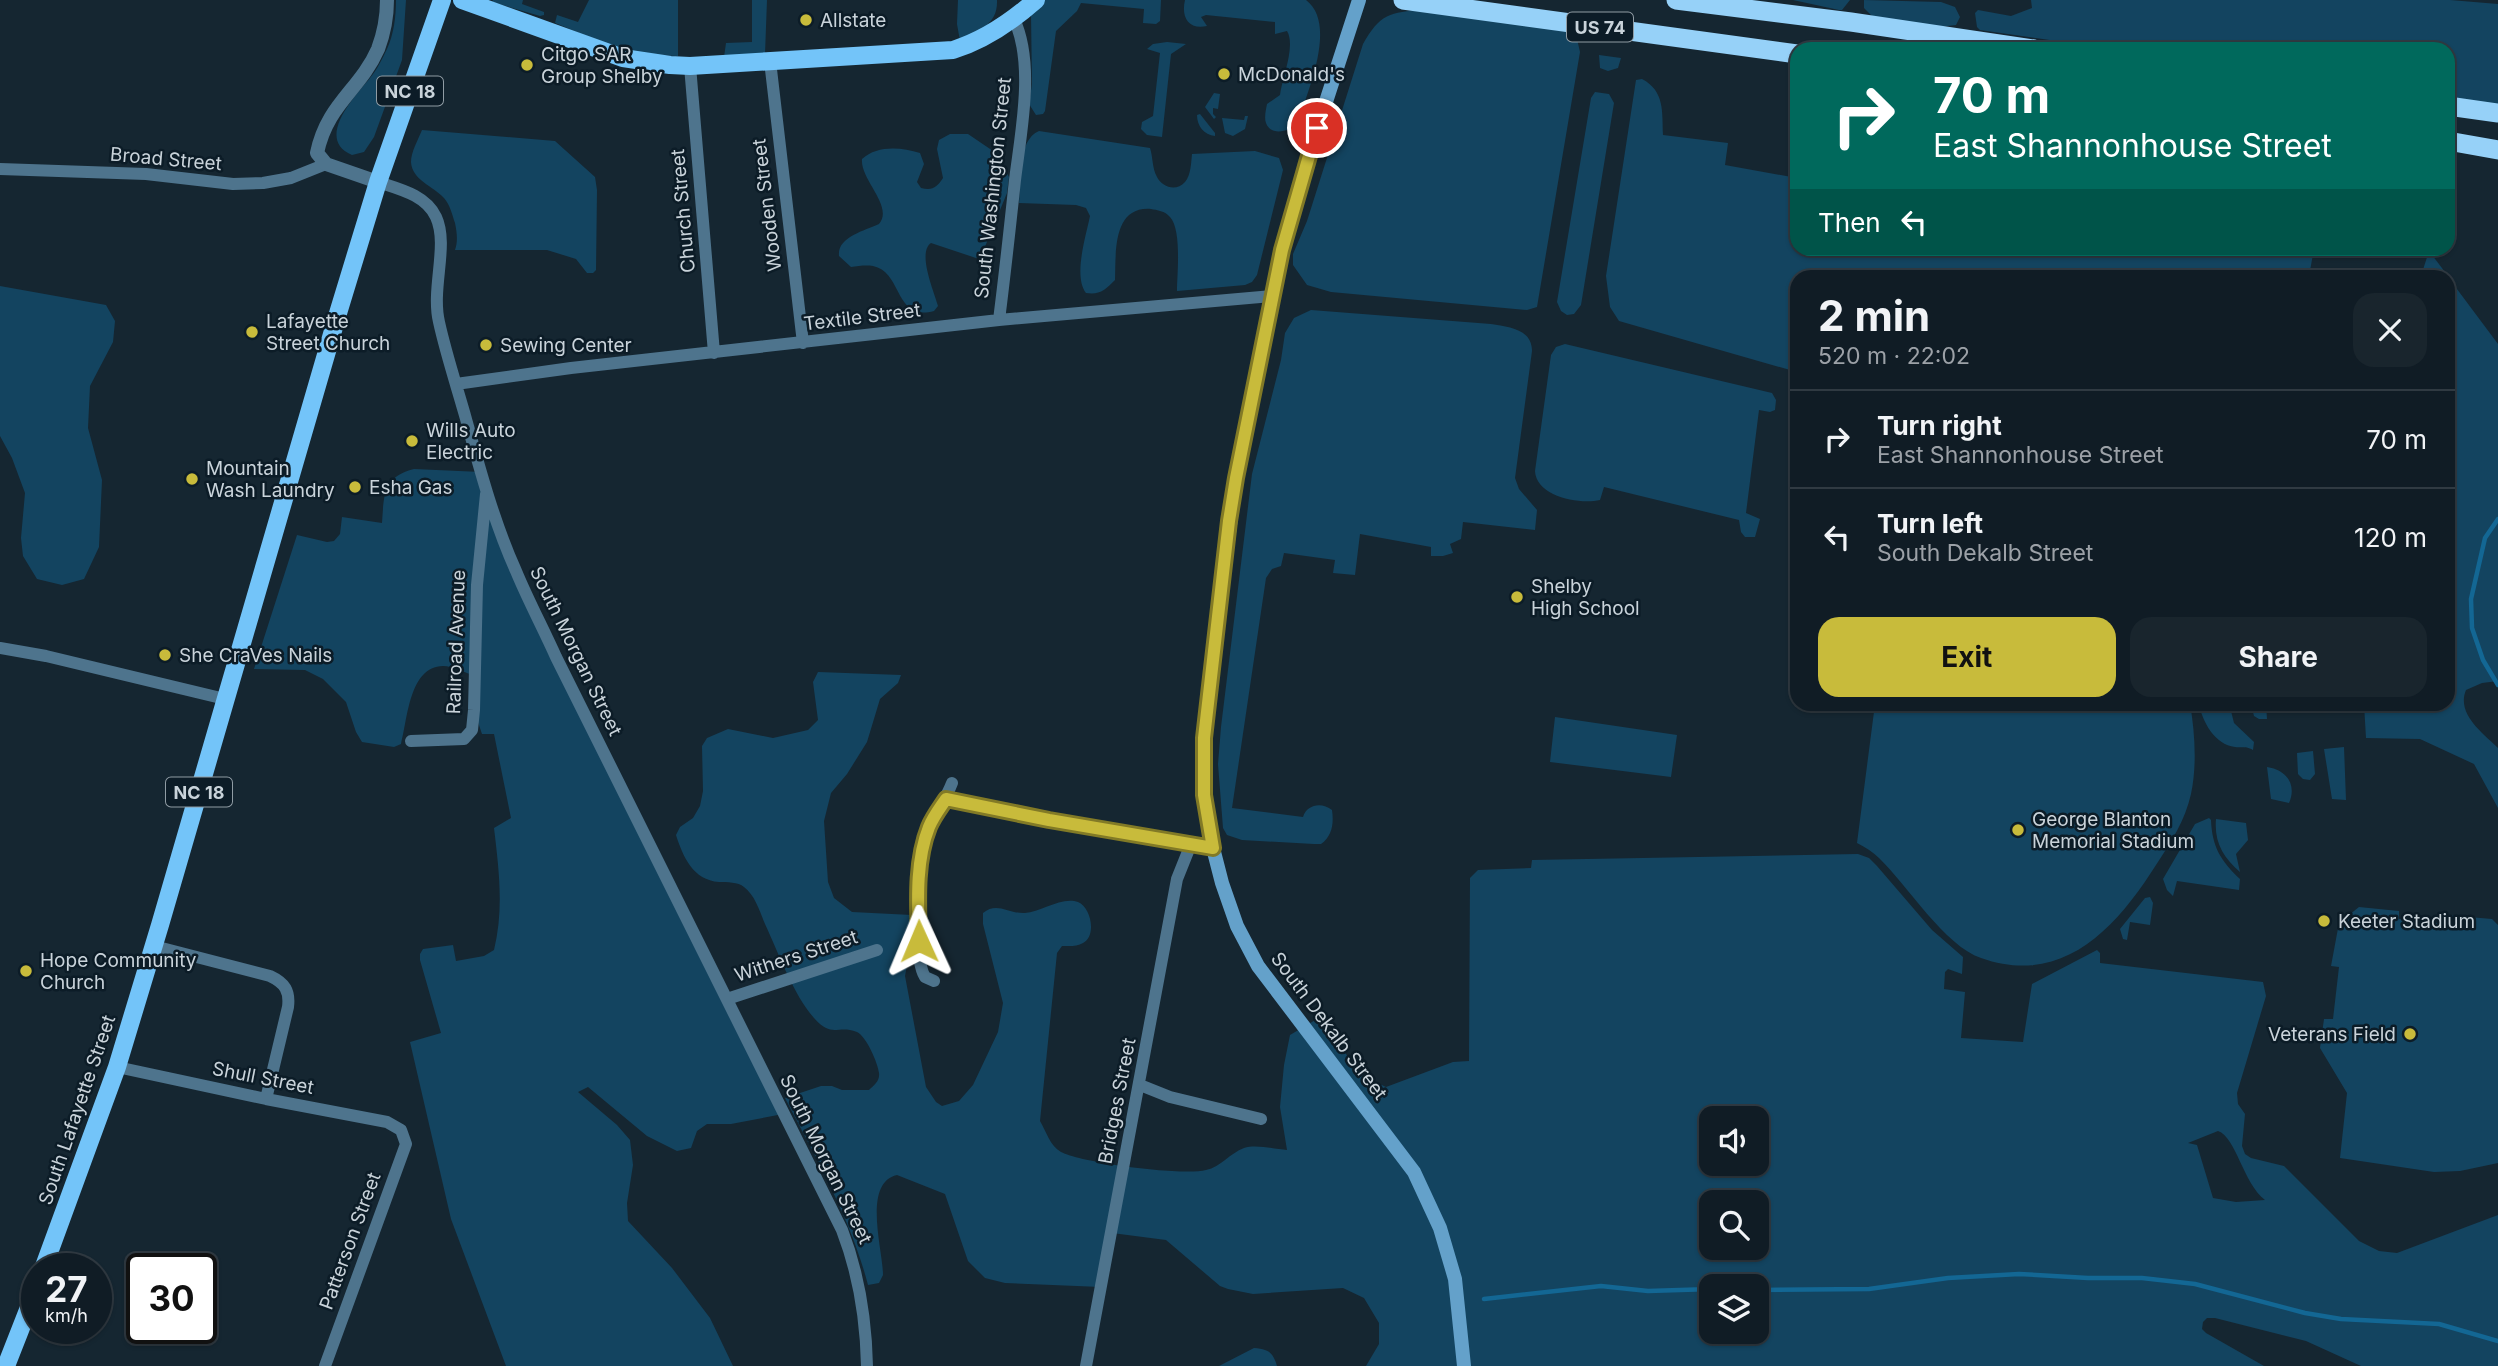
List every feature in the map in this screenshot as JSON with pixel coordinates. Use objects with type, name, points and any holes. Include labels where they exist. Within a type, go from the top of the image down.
[{"type":"highway","name":"US 74","points":[[1403,0],[1790,53]]},
{"type":"highway","points":[[1676,0],[1987,42]]},
{"type":"highway","points":[[2455,107],[2498,113]]},
{"type":"highway","points":[[2455,142],[2498,150]]},
{"type":"main road","name":"South Lafayette Street","points":[[49,1253],[117,1067],[378,182],[442,0]]},
{"type":"main road","points":[[462,0],[623,58],[690,66],[941,52],[981,40],[1014,19],[1036,0]]},
{"type":"main road","points":[[1010,0],[1014,19]]},
{"type":"main road","name":"South Dekalb Street","points":[[1359,0],[1310,151],[1282,250],[1236,478],[1205,721],[1204,795],[1213,848],[1237,926],[1258,967],[1414,1172],[1440,1228],[1455,1279],[1464,1366]]},
{"type":"main road","points":[[6,1366],[21,1328]]},
{"type":"street","points":[[326,164],[317,153],[324,128],[330,114],[360,78],[377,51],[384,33],[387,0]]},
{"type":"street","name":"South Washington Street","points":[[999,320],[1021,123],[1025,61],[1021,34],[1014,19]]},
{"type":"street","name":"Wooden Street","points":[[769,61],[803,344]]},
{"type":"street","name":"Church Street","points":[[690,66],[714,353]]},
{"type":"street","name":"Broad Street","points":[[0,169],[146,174],[233,184],[280,181],[326,164]]},
{"type":"street","name":"South Morgan Street","points":[[326,164],[406,191],[423,201],[437,220],[441,239],[435,291],[436,308],[486,490],[515,569],[556,657],[822,1187],[850,1251],[862,1299],[867,1366]]},
{"type":"street","name":"Textile Street","points":[[456,384],[571,368],[999,320],[1273,296]]},
{"type":"street","name":"Railroad Avenue","points":[[411,741],[464,739],[472,730],[477,661],[477,585],[486,490]]},
{"type":"street","points":[[0,648],[46,656],[225,699]]},
{"type":"street","points":[[934,981],[925,977],[919,962],[918,899],[923,850],[929,827],[952,783]]},
{"type":"street","points":[[946,799],[1213,848]]},
{"type":"street","name":"Bridges Street","points":[[1086,1366],[1177,879],[1191,844]]},
{"type":"street","points":[[154,946],[270,976],[284,985],[289,998],[288,1007],[266,1099]]},
{"type":"street","name":"Withers Street","points":[[727,999],[877,950]]},
{"type":"street","name":"Shull Street","points":[[117,1067],[387,1122],[401,1130]]},
{"type":"street","points":[[1140,1085],[1170,1097],[1261,1119]]},
{"type":"street","name":"Patterson Street","points":[[325,1366],[405,1144],[401,1130]]},
{"type":"shaded area","points":[[396,0],[406,0],[402,60],[374,137],[364,152],[352,155],[341,148],[337,139],[337,128],[341,117],[375,72],[387,49],[394,25]]},
{"type":"shaded area","points":[[523,0],[522,4],[544,12],[544,15],[492,2]]},
{"type":"shaded area","points":[[589,0],[678,0],[678,56],[629,50],[555,23],[557,15],[578,22]]},
{"type":"shaded area","points":[[752,0],[767,0],[765,54],[724,57],[726,43],[752,42]]},
{"type":"shaded area","points":[[958,0],[997,0],[991,21],[960,41],[957,24]]},
{"type":"shaded area","points":[[1043,0],[1161,0],[1160,21],[1156,24],[1143,23],[1144,9],[1081,3],[1077,11],[1056,31],[1045,111],[1036,115],[1029,104],[1032,84],[1031,15]]},
{"type":"shaded area","points":[[1185,0],[1306,0],[1315,11],[1320,25],[1320,42],[1313,77],[1297,124],[1290,129],[1276,131],[1268,127],[1265,119],[1267,104],[1280,95],[1290,45],[1287,31],[1275,34],[1275,22],[1206,15],[1201,17],[1207,26],[1195,26],[1185,17]]},
{"type":"shaded area","points":[[1793,0],[1850,0],[1839,10]]},
{"type":"shaded area","points":[[1864,0],[1941,2],[1955,7],[1960,17],[1956,25],[1939,27],[1874,18],[1864,8]]},
{"type":"shaded area","points":[[2031,0],[2450,0],[2498,4],[2498,105],[2455,98],[2455,42],[2064,42],[1980,30],[1977,27],[1975,13],[1978,10],[2011,16],[2032,8]]},
{"type":"shaded area","points":[[1423,10],[1569,29],[1577,39],[1580,52],[1537,307],[1527,310],[1331,292],[1307,285],[1293,265],[1293,254],[1307,221],[1363,44],[1375,26],[1387,16]]},
{"type":"shaded area","points":[[1153,44],[1186,44],[1171,54],[1162,137],[1147,135],[1141,129],[1142,122],[1153,116],[1160,53],[1147,49]]},
{"type":"shaded area","points":[[1599,55],[1621,58],[1618,68],[1608,71],[1600,68]]},
{"type":"shaded area","points":[[1642,79],[1649,84],[1658,96],[1662,110],[1663,135],[1728,143],[1725,165],[1790,177],[1790,256],[2313,256],[2310,270],[1790,270],[1790,370],[1619,321],[1610,307],[1606,276],[1636,80]]},
{"type":"shaded area","points":[[1595,92],[1609,94],[1614,103],[1581,305],[1574,314],[1567,315],[1561,311],[1557,302],[1591,98]]},
{"type":"shaded area","points":[[1214,93],[1220,94],[1218,109],[1213,108],[1216,117],[1214,119],[1205,107]]},
{"type":"shaded area","points":[[1200,114],[1215,136],[1204,132],[1197,119]]},
{"type":"shaded area","points":[[1245,116],[1248,116],[1245,129],[1233,136],[1225,133],[1222,118],[1244,120]]},
{"type":"shaded area","points":[[422,130],[555,141],[595,177],[596,270],[587,273],[576,259],[547,250],[455,250],[455,223],[448,204],[415,174],[412,168],[412,154]]},
{"type":"shaded area","points":[[1039,131],[1150,148],[1157,177],[1170,187],[1178,187],[1187,179],[1192,154],[1255,151],[1279,158],[1283,170],[1257,275],[1252,282],[1245,285],[1177,291],[1178,264],[1174,223],[1161,211],[1138,210],[1129,215],[1119,234],[1115,280],[1102,291],[1086,293],[1082,286],[1080,266],[1090,216],[1086,208],[1076,205],[1019,203],[1024,152],[1032,136]]},
{"type":"shaded area","points":[[950,134],[968,134],[996,153],[1009,177],[1007,193],[982,254],[976,258],[931,243],[927,248],[926,263],[938,306],[934,311],[921,312],[905,303],[883,270],[873,266],[851,267],[839,256],[840,249],[847,239],[879,224],[882,217],[880,201],[866,175],[862,159],[875,151],[890,148],[920,153],[924,164],[917,182],[921,188],[932,189],[943,178],[937,149],[939,140]]},
{"type":"shaded area","points":[[2427,256],[2433,256],[2443,270],[2423,270]]},
{"type":"shaded area","points":[[0,286],[106,305],[115,321],[113,342],[90,386],[88,428],[102,480],[99,547],[84,579],[62,585],[37,579],[23,556],[21,538],[25,493],[12,458],[0,436]]},
{"type":"shaded area","points":[[2455,286],[2498,344],[2498,681],[2482,683],[2466,690],[2464,699],[2468,715],[2498,748],[2498,808],[2474,764],[2420,739],[2366,738],[2364,711],[2455,711]]},
{"type":"shaded area","points":[[1311,310],[1491,324],[1512,328],[1524,334],[1532,351],[1515,478],[1519,489],[1537,510],[1535,530],[1463,522],[1461,539],[1450,544],[1453,553],[1443,556],[1431,556],[1431,547],[1360,534],[1355,575],[1333,573],[1335,560],[1284,553],[1281,566],[1272,569],[1266,578],[1232,808],[1303,817],[1311,807],[1324,806],[1332,810],[1332,825],[1328,837],[1321,844],[1242,840],[1227,835],[1223,828],[1218,764],[1252,474],[1281,360],[1285,333],[1294,318]]},
{"type":"shaded area","points":[[1565,344],[1772,393],[1776,400],[1775,410],[1759,410],[1746,513],[1760,519],[1755,537],[1745,537],[1741,532],[1739,520],[1604,487],[1600,500],[1581,501],[1560,497],[1543,487],[1537,480],[1535,471],[1551,355],[1556,347]]},
{"type":"shaded area","points":[[414,469],[481,472],[515,569],[783,1114],[731,1124],[707,1124],[697,1131],[691,1148],[677,1151],[647,1136],[588,1087],[578,1092],[617,1125],[630,1140],[633,1165],[627,1203],[628,1221],[672,1268],[710,1318],[733,1366],[506,1366],[451,1219],[410,1042],[441,1033],[420,960],[423,949],[453,945],[456,961],[484,956],[494,950],[497,935],[500,889],[494,828],[511,818],[494,734],[482,734],[474,710],[475,676],[443,666],[423,675],[408,708],[401,744],[394,747],[362,742],[346,702],[323,679],[305,670],[254,669],[297,535],[327,542],[334,541],[340,534],[342,517],[382,523],[387,488],[396,477]]},
{"type":"shaded area","points":[[818,672],[901,675],[898,683],[880,699],[867,742],[847,774],[831,793],[824,821],[828,882],[834,898],[852,912],[912,915],[911,944],[905,976],[926,1087],[936,1102],[942,1106],[959,1101],[973,1085],[998,1032],[1003,1003],[983,924],[983,913],[998,908],[1025,913],[1072,901],[1083,905],[1089,915],[1091,928],[1087,939],[1078,945],[1062,946],[1057,953],[1040,1121],[1054,1146],[1061,1152],[1110,1164],[1156,1170],[1194,1171],[1211,1168],[1239,1150],[1249,1147],[1287,1150],[1280,1107],[1290,1035],[1317,1019],[1365,1077],[1386,1087],[1453,1062],[1469,1061],[1470,878],[1478,870],[1531,868],[1532,860],[1858,854],[1869,858],[1932,930],[1963,957],[1962,974],[1948,969],[1945,972],[1944,989],[1965,992],[1961,1038],[2023,1042],[2032,984],[2097,950],[2100,953],[2100,963],[2263,982],[2266,996],[2237,1093],[2238,1104],[2245,1114],[2242,1146],[2245,1154],[2284,1166],[2359,1241],[2379,1251],[2397,1253],[2498,1215],[2498,1366],[2361,1366],[2306,1341],[2207,1318],[2202,1329],[2206,1333],[2264,1366],[1366,1366],[1379,1344],[1379,1323],[1364,1298],[1343,1288],[1253,1294],[1228,1289],[1220,1286],[1166,1240],[1112,1233],[1101,1287],[1005,1283],[985,1278],[968,1261],[945,1194],[897,1175],[886,1181],[880,1190],[877,1219],[883,1275],[879,1283],[868,1285],[842,1213],[785,1098],[821,1086],[842,1090],[869,1090],[879,1076],[874,1057],[857,1032],[831,1030],[814,1018],[793,986],[751,894],[739,884],[702,877],[690,866],[676,835],[680,827],[693,818],[700,806],[703,791],[702,746],[707,738],[728,729],[773,738],[808,730],[818,720],[813,682]],"holes":[[[2218,1131],[2230,1142],[2251,1183],[2265,1200],[2236,1202],[2213,1198],[2197,1145],[2188,1143]]]},
{"type":"shaded area","name":"George Blanton Memorial Stadium","points":[[1874,711],[2191,711],[2195,761],[2193,783],[2188,804],[2172,840],[2140,888],[2105,930],[2062,958],[2037,965],[2010,965],[1981,958],[1967,951],[1940,928],[1879,858],[1857,843]]},
{"type":"shaded area","points":[[2201,711],[2231,711],[2234,723],[2254,742],[2253,750],[2221,742],[2203,718]]},
{"type":"shaded area","points":[[2253,711],[2266,711],[2267,719],[2254,716]]},
{"type":"shaded area","points":[[1555,717],[1677,735],[1671,777],[1550,762]]},
{"type":"shaded area","points":[[2344,747],[2346,800],[2332,799],[2324,749]]},
{"type":"shaded area","points":[[2313,751],[2315,774],[2310,780],[2303,779],[2298,774],[2297,753]]},
{"type":"shaded area","points":[[2267,767],[2280,771],[2288,779],[2292,790],[2289,803],[2271,799]]},
{"type":"shaded area","points":[[2209,818],[2219,853],[2240,879],[2239,890],[2177,881],[2173,896],[2167,890],[2163,879],[2195,824]]},
{"type":"shaded area","points":[[2216,819],[2246,823],[2248,840],[2236,854],[2240,872],[2221,848]]},
{"type":"shaded area","points":[[2150,897],[2153,903],[2150,925],[2130,922],[2127,940],[2123,939],[2120,929],[2145,898]]},
{"type":"shaded area","name":"Veterans Field","points":[[2359,907],[2399,911],[2399,919],[2445,924],[2446,915],[2492,919],[2498,925],[2498,1163],[2460,1171],[2434,1172],[2340,1158],[2347,1093],[2320,1048],[2324,1019],[2333,1019],[2339,967],[2331,966],[2339,923]]},
{"type":"shaded area","points":[[1254,1348],[1269,1352],[1277,1366],[1219,1366]]},
{"type":"waterway","points":[[2498,519],[2485,538],[2471,599],[2472,628],[2483,660],[2498,685]]},
{"type":"waterway","points":[[1769,1290],[1869,1289],[1948,1278],[2019,1274],[2142,1278],[2195,1284],[2305,1313],[2341,1319],[2439,1324],[2498,1341]]},
{"type":"waterway","points":[[1484,1299],[1601,1286],[1648,1291],[1699,1289]]},
{"type":"place","name":"Allstate","points":[[806,20]]},
{"type":"place","name":"Citgo SAR Group Shelby","points":[[527,65]]},
{"type":"place","name":"McDonald's","points":[[1224,74]]},
{"type":"place","name":"Lafayette Street Church","points":[[252,332]]},
{"type":"place","name":"Sewing Center","points":[[486,345]]},
{"type":"place","name":"Wills Auto Electric","points":[[412,441]]},
{"type":"place","name":"Mountain Wash Laundry","points":[[192,479]]},
{"type":"place","name":"Esha Gas","points":[[355,487]]},
{"type":"place","name":"Shelby High School","points":[[1517,597]]},
{"type":"place","name":"She CraVes Nails","points":[[165,655]]},
{"type":"place","name":"George Blanton Memorial Stadium","points":[[2018,830]]},
{"type":"place","name":"Keeter Stadium","points":[[2324,921]]},
{"type":"place","name":"Hope Community Church","points":[[26,971]]},
{"type":"place","name":"Veterans Field","points":[[2410,1034]]},
{"type":"route","points":[[919,941],[918,899],[923,850],[929,827],[946,799],[1213,848],[1204,795],[1204,738],[1229,521],[1282,250],[1317,128]]}]
